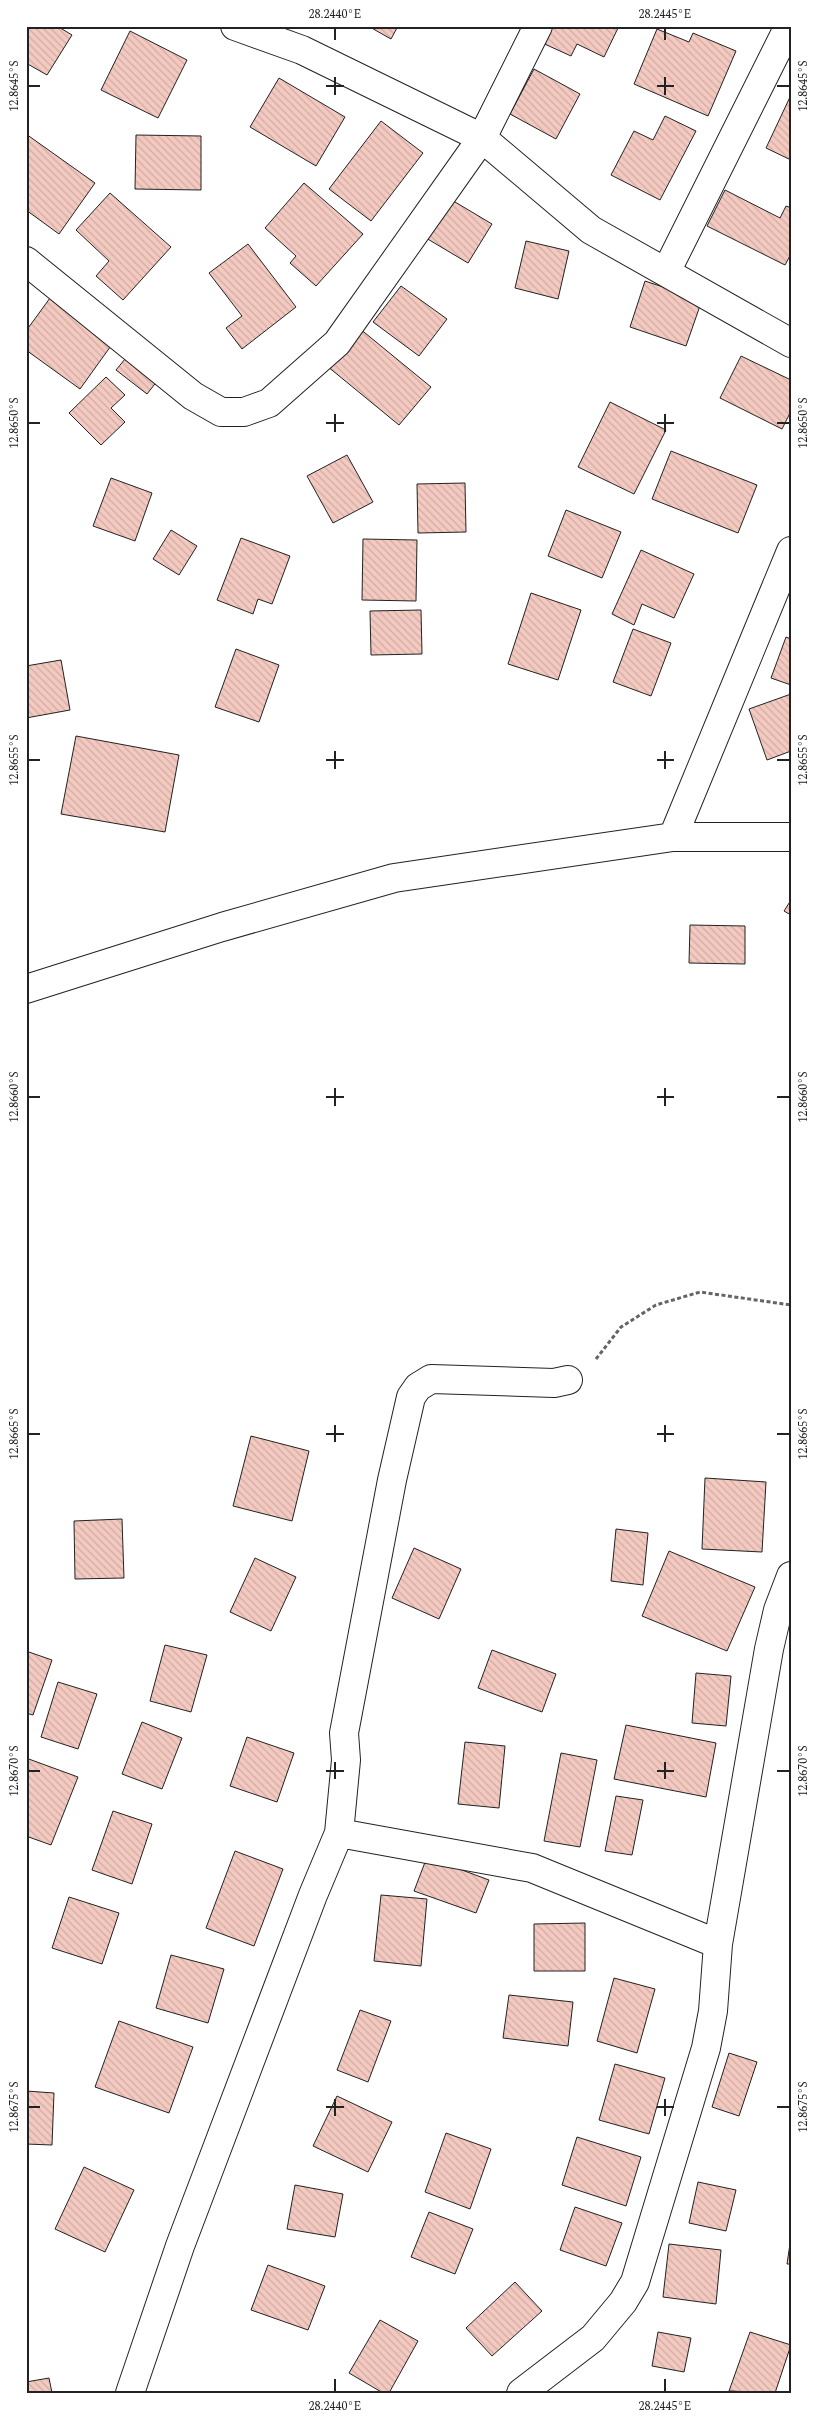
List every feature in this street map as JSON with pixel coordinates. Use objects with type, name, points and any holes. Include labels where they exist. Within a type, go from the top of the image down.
[{"type":"street","points":[[235,26],[302,50],[482,138],[591,230],[791,343]]},
{"type":"street","points":[[26,261],[193,396],[221,412],[244,412],[269,403],[337,343],[482,138],[538,26]]},
{"type":"street","points":[[666,272],[788,26]]},
{"type":"street","points":[[673,837],[791,551]]},
{"type":"street","points":[[26,989],[222,927],[394,878],[673,837],[791,837]]},
{"type":"street","points":[[130,2393],[180,2246],[313,1894],[339,1833],[346,1760],[346,1723],[392,1480],[412,1397],[418,1386],[431,1379],[554,1383],[568,1380]]},
{"type":"street","points":[[521,2393],[593,2338],[623,2302],[635,2282],[706,2048],[713,2011],[718,1944],[769,1649],[778,1610],[791,1576]]},
{"type":"street","points":[[339,1833],[532,1868],[718,1944]]},
{"type":"path","points":[[568,1380],[582,1374],[621,1327],[656,1305],[700,1292],[791,1305]]},
{"type":"building","points":[[26,26],[57,26],[72,35],[47,75],[26,63]]},
{"type":"building","points":[[368,26],[398,26],[391,39]]},
{"type":"building","points":[[545,26],[619,26],[604,57],[577,44],[571,56],[538,41]]},
{"type":"building","points":[[657,29],[689,42],[693,33],[736,51],[708,116],[634,84]]},
{"type":"building","points":[[130,31],[187,60],[158,118],[101,90]]},
{"type":"building","points":[[534,69],[580,94],[556,139],[510,114]]},
{"type":"building","points":[[279,78],[345,117],[316,166],[250,127]]},
{"type":"building","points":[[791,97],[791,160],[766,148]]},
{"type":"building","points":[[665,116],[696,131],[660,200],[611,175],[634,131],[653,140]]},
{"type":"building","points":[[381,121],[423,153],[371,221],[329,189]]},
{"type":"building","points":[[26,134],[95,183],[59,234],[26,210]]},
{"type":"building","points":[[136,135],[201,136],[201,190],[135,189]]},
{"type":"building","points":[[304,183],[363,234],[316,286],[290,263],[296,256],[265,228]]},
{"type":"building","points":[[725,190],[780,218],[786,206],[791,208],[791,254],[785,265],[707,226]]},
{"type":"building","points":[[110,193],[171,247],[123,300],[96,276],[109,261],[76,230]]},
{"type":"building","points":[[450,199],[492,224],[468,263],[426,238]]},
{"type":"building","points":[[526,241],[569,251],[558,299],[515,288]]},
{"type":"building","points":[[248,244],[296,307],[242,349],[226,328],[242,316],[209,273]]},
{"type":"building","points":[[645,281],[702,300],[686,346],[630,327]]},
{"type":"building","points":[[401,286],[447,319],[419,356],[373,322]]},
{"type":"building","points":[[50,298],[113,343],[80,389],[26,350],[26,331]]},
{"type":"building","points":[[359,328],[431,387],[399,425],[327,366]]},
{"type":"building","points":[[134,348],[165,371],[147,394],[116,370]]},
{"type":"building","points":[[741,356],[791,380],[791,411],[782,429],[720,398]]},
{"type":"building","points":[[106,377],[125,395],[111,408],[125,422],[101,445],[69,413]]},
{"type":"building","points":[[610,402],[666,430],[634,494],[578,467]]},
{"type":"building","points":[[671,451],[757,485],[738,533],[652,499]]},
{"type":"building","points":[[347,455],[373,502],[333,523],[307,476]]},
{"type":"building","points":[[111,478],[152,493],[135,541],[93,526]]},
{"type":"building","points":[[465,483],[466,532],[418,533],[417,484]]},
{"type":"building","points":[[566,510],[621,532],[602,578],[548,556]]},
{"type":"building","points":[[171,530],[197,546],[179,575],[153,559]]},
{"type":"building","points":[[241,538],[290,556],[272,604],[258,599],[253,614],[217,600]]},
{"type":"building","points":[[363,539],[417,540],[416,601],[362,600]]},
{"type":"building","points":[[641,550],[694,574],[674,618],[642,604],[634,625],[612,614]]},
{"type":"building","points":[[531,593],[581,610],[558,680],[508,664]]},
{"type":"building","points":[[421,610],[422,654],[371,655],[370,611]]},
{"type":"building","points":[[633,629],[671,643],[651,696],[613,682]]},
{"type":"building","points":[[786,637],[791,639],[791,685],[771,678]]},
{"type":"building","points":[[236,649],[279,665],[259,722],[215,707]]},
{"type":"building","points":[[61,660],[70,710],[26,718],[26,666]]},
{"type":"building","points":[[791,694],[791,751],[767,760],[749,709]]},
{"type":"building","points":[[76,736],[179,755],[165,832],[61,814]]},
{"type":"building","points":[[791,900],[791,915],[784,911]]},
{"type":"building","points":[[690,925],[745,926],[745,964],[689,963]]},
{"type":"building","points":[[251,1436],[309,1451],[292,1521],[233,1506]]},
{"type":"building","points":[[705,1478],[766,1482],[762,1552],[702,1549]]},
{"type":"building","points":[[122,1519],[124,1578],[75,1579],[74,1521]]},
{"type":"building","points":[[616,1529],[648,1533],[643,1585],[611,1581]]},
{"type":"building","points":[[414,1548],[461,1569],[439,1619],[392,1598]]},
{"type":"building","points":[[669,1551],[755,1587],[727,1651],[642,1616]]},
{"type":"building","points":[[255,1558],[296,1577],[271,1631],[230,1612]]},
{"type":"building","points":[[165,1645],[207,1655],[191,1712],[150,1701]]},
{"type":"building","points":[[492,1650],[556,1674],[542,1712],[478,1688]]},
{"type":"building","points":[[26,1651],[52,1660],[33,1715],[26,1713]]},
{"type":"building","points":[[696,1673],[731,1676],[726,1726],[692,1723]]},
{"type":"building","points":[[58,1682],[97,1694],[78,1749],[41,1737]]},
{"type":"building","points":[[142,1722],[182,1738],[162,1789],[122,1774]]},
{"type":"building","points":[[626,1725],[716,1743],[706,1797],[614,1779]]},
{"type":"building","points":[[247,1737],[294,1753],[277,1802],[230,1786]]},
{"type":"building","points":[[465,1742],[505,1746],[499,1808],[458,1804]]},
{"type":"building","points":[[561,1753],[597,1760],[580,1847],[544,1841]]},
{"type":"building","points":[[26,1758],[78,1777],[51,1845],[26,1836]]},
{"type":"building","points":[[616,1796],[643,1800],[632,1855],[605,1851]]},
{"type":"building","points":[[113,1811],[152,1824],[132,1884],[92,1870]]},
{"type":"building","points":[[235,1851],[283,1869],[254,1946],[206,1928]]},
{"type":"building","points":[[427,1857],[489,1880],[476,1913],[414,1891]]},
{"type":"building","points":[[381,1895],[427,1899],[421,1966],[374,1961]]},
{"type":"building","points":[[69,1897],[119,1913],[102,1964],[52,1948]]},
{"type":"building","points":[[585,1923],[585,1971],[534,1971],[534,1924]]},
{"type":"building","points":[[171,1955],[224,1969],[208,2023],[156,2008]]},
{"type":"building","points":[[614,1978],[655,1989],[637,2053],[597,2041]]},
{"type":"building","points":[[509,1995],[573,2002],[568,2046],[503,2038]]},
{"type":"building","points":[[360,2010],[391,2021],[368,2082],[337,2070]]},
{"type":"building","points":[[119,2021],[193,2047],[169,2113],[95,2087]]},
{"type":"building","points":[[729,2053],[757,2062],[739,2116],[712,2107]]},
{"type":"building","points":[[615,2064],[665,2078],[649,2134],[599,2120]]},
{"type":"building","points":[[26,2091],[54,2093],[52,2145],[26,2144]]},
{"type":"building","points":[[337,2096],[392,2122],[368,2172],[313,2146]]},
{"type":"building","points":[[446,2133],[491,2149],[470,2209],[425,2192]]},
{"type":"building","points":[[577,2137],[641,2157],[626,2206],[562,2185]]},
{"type":"building","points":[[84,2167],[134,2190],[105,2252],[55,2229]]},
{"type":"building","points":[[698,2182],[736,2190],[726,2231],[689,2223]]},
{"type":"building","points":[[295,2185],[343,2194],[335,2237],[287,2229]]},
{"type":"building","points":[[575,2207],[622,2223],[606,2266],[560,2250]]},
{"type":"building","points":[[429,2212],[473,2229],[455,2274],[411,2257]]},
{"type":"building","points":[[791,2237],[791,2264],[787,2264]]},
{"type":"building","points":[[669,2244],[721,2250],[716,2304],[663,2297]]},
{"type":"building","points":[[268,2265],[325,2286],[308,2330],[251,2310]]},
{"type":"building","points":[[515,2282],[542,2311],[492,2356],[466,2328]]},
{"type":"building","points":[[380,2320],[418,2341],[389,2393],[383,2393],[349,2373]]},
{"type":"building","points":[[658,2332],[691,2338],[684,2372],[652,2366]]},
{"type":"building","points":[[750,2332],[791,2345],[775,2393],[729,2391]]},
{"type":"building","points":[[49,2378],[52,2393],[26,2393],[26,2382]]}]
